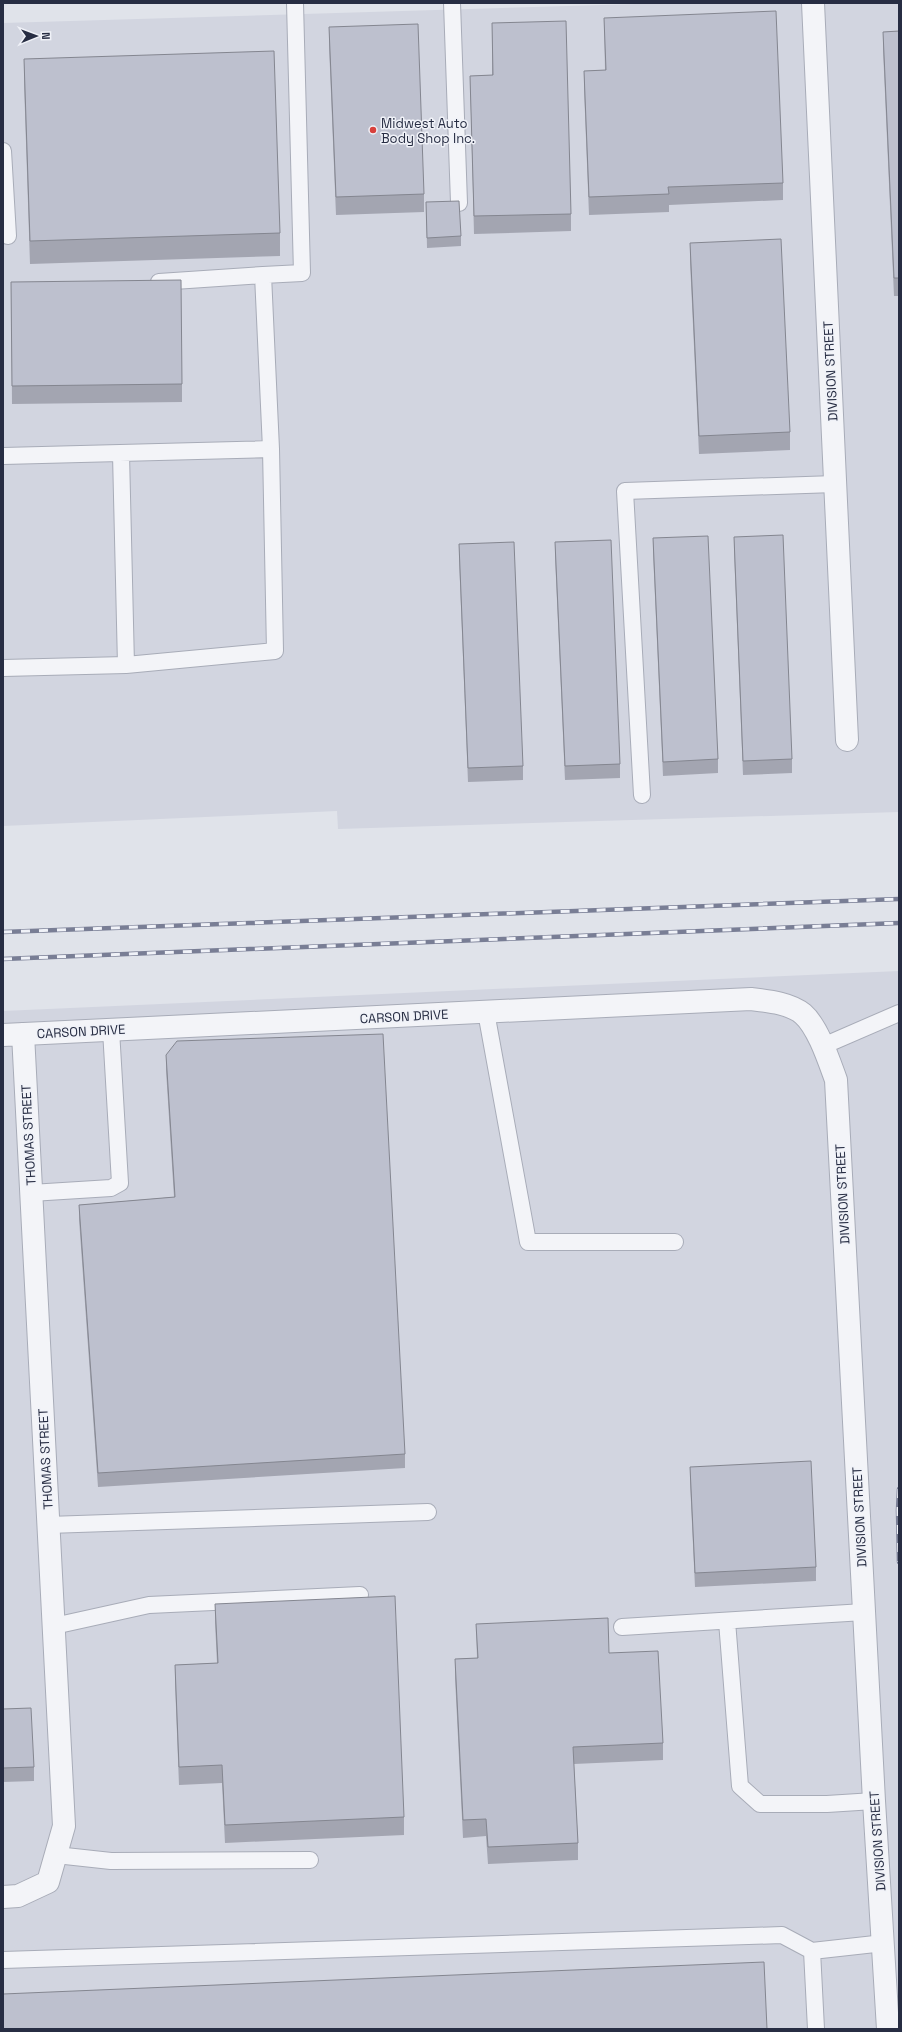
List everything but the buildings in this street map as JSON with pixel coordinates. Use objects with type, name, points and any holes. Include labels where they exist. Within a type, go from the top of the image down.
[{"type":"street","name":"DIVISION STREET","points":[[813,3],[847,740]]},
{"type":"street","name":"CARSON DRIVE","points":[[13,1034],[751,999],[778,1002],[803,1014]]},
{"type":"street","name":"DIVISION STREET","points":[[803,1014],[819,1037],[836,1080],[874,1801],[884,1943],[888,2029]]},
{"type":"street","name":"THOMAS STREET","points":[[3,1897],[18,1896],[48,1882],[64,1826],[31,1193],[13,1034]]},
{"type":"lane","points":[[141,283],[302,273],[295,3]]},
{"type":"lane","points":[[452,3],[459,203]]},
{"type":"lane","points":[[3,151],[8,236]]},
{"type":"lane","points":[[3,668],[126,665],[275,651],[271,449],[263,275]]},
{"type":"lane","points":[[3,456],[271,449]]},
{"type":"lane","points":[[121,454],[126,665]]},
{"type":"lane","points":[[642,795],[625,491],[835,484]]},
{"type":"lane","points":[[486,1012],[528,1242],[675,1242]]},
{"type":"lane","points":[[823,1046],[899,1013]]},
{"type":"lane","points":[[31,1193],[111,1188],[120,1184],[111,1030]]},
{"type":"lane","points":[[48,1525],[428,1512]]},
{"type":"lane","points":[[54,1626],[149,1605],[360,1595]]},
{"type":"lane","points":[[622,1627],[864,1612]]},
{"type":"lane","points":[[727,1621],[740,1786],[760,1804],[827,1804],[874,1801]]},
{"type":"lane","points":[[56,1855],[111,1861],[310,1860]]},
{"type":"lane","points":[[4,1958],[782,1935],[812,1951],[884,1943]]},
{"type":"lane","points":[[812,1951],[816,2029]]},
{"type":"shaded area","points":[[670,3],[899,3],[899,812],[338,829],[337,811],[3,826],[3,23]]},
{"type":"shaded area","points":[[899,971],[899,2029],[3,2029],[3,1011]]},
{"type":"railway","points":[[3,932],[899,899]]},
{"type":"railway","points":[[3,959],[899,923]]},
{"type":"railway","points":[[899,1489],[899,1562]]},
{"type":"place","name":"Midwest Auto Body Shop Inc.","points":[[373,130]]}]
